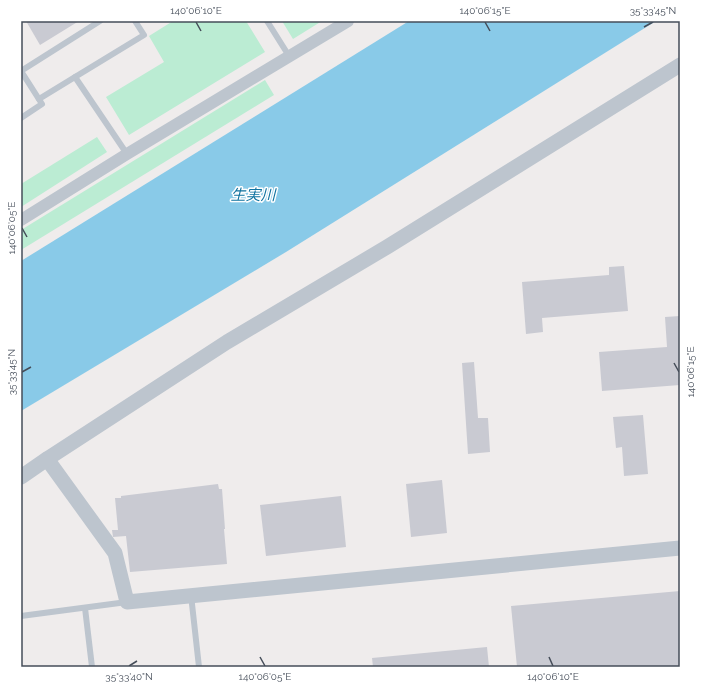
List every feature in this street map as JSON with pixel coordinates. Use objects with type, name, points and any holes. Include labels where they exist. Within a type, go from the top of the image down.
[{"type":"street","points":[[21,220],[127,154],[348,21]]},
{"type":"street","points":[[21,476],[227,342],[387,247],[680,65]]},
{"type":"street","points":[[46,459],[115,553],[127,602],[680,548]]},
{"type":"lane","points":[[21,118],[42,104],[21,71],[100,21]]},
{"type":"lane","points":[[39,99],[144,35],[135,21]]},
{"type":"lane","points":[[267,21],[289,56]]},
{"type":"lane","points":[[75,77],[127,154]]},
{"type":"lane","points":[[191,595],[199,667]]},
{"type":"lane","points":[[21,616],[127,602]]},
{"type":"lane","points":[[85,608],[92,667]]},
{"type":"green space","points":[[173,21],[246,21],[265,52],[129,135],[106,97],[164,62],[149,36]]},
{"type":"green space","points":[[282,21],[322,21],[293,39]]},
{"type":"green space","points":[[265,80],[274,95],[21,250],[21,230]]},
{"type":"green space","points":[[97,137],[107,152],[21,207],[21,184]]},
{"type":"water","name":"生実川","points":[[409,21],[656,21],[286,252],[21,411],[21,261]]},
{"type":"building","points":[[26,21],[79,21],[40,45]]},
{"type":"building","points":[[624,266],[628,311],[542,318],[543,332],[526,334],[522,282],[609,275],[609,267]]},
{"type":"building","points":[[680,316],[680,385],[602,391],[599,352],[667,347],[665,317]]},
{"type":"building","points":[[474,362],[478,418],[488,418],[490,452],[468,454],[462,363]]},
{"type":"building","points":[[643,415],[648,474],[624,476],[622,447],[616,448],[613,417]]},
{"type":"building","points":[[442,480],[447,533],[411,537],[406,484]]},
{"type":"building","points":[[218,484],[219,489],[222,489],[227,564],[130,572],[126,536],[113,537],[112,530],[118,530],[115,498]]},
{"type":"building","points":[[341,496],[346,547],[266,556],[260,505]]},
{"type":"building","points":[[680,591],[680,667],[517,667],[511,606]]},
{"type":"building","points":[[487,647],[489,667],[373,667],[372,658]]}]
